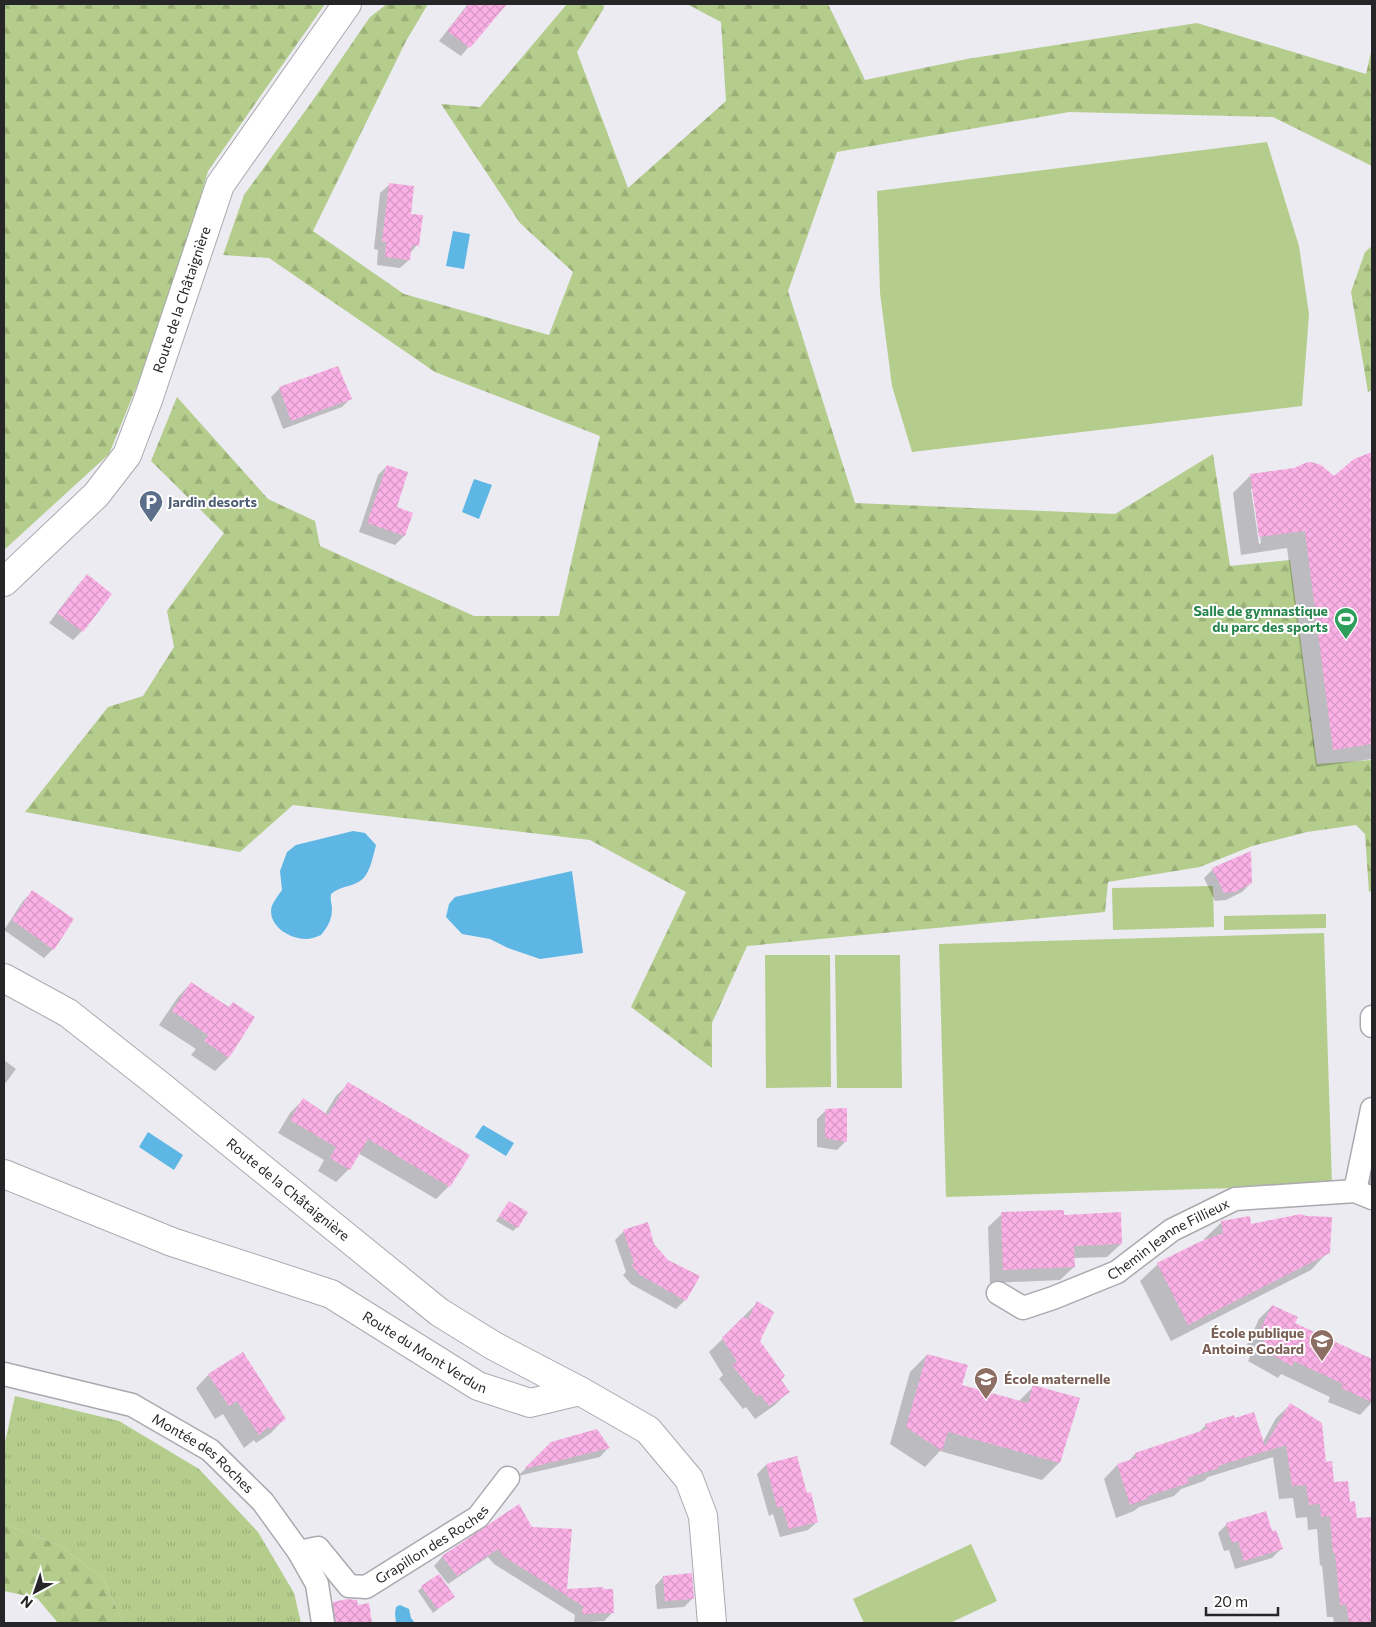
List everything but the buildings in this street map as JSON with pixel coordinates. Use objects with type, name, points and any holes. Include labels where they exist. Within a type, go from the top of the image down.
[{"type":"street","name":"Route de la Châtaignière","points":[[4,582],[96,496],[127,455],[148,400],[220,185],[347,4]]},
{"type":"street","name":"Route de la Châtaignière","points":[[4,978],[75,1019],[157,1083],[439,1312],[494,1346],[580,1391]]},
{"type":"street","points":[[1372,1017],[1372,1026]]},
{"type":"street","name":"Chemin Jeanne Fillieux","points":[[998,1292],[1023,1308],[1053,1298],[1116,1272],[1172,1230],[1235,1199],[1364,1195],[1372,1109]]},
{"type":"street","name":"Route du Mont Verdun","points":[[4,1174],[172,1242],[331,1294],[478,1386],[530,1403],[580,1391]]},
{"type":"street","name":"Montée des Roches","points":[[4,1374],[132,1405],[210,1450],[263,1502],[299,1552],[316,1584],[323,1623]]},
{"type":"street","points":[[580,1391],[648,1430],[690,1479],[703,1516],[712,1623]]},
{"type":"street","name":"Grapillon des Roches","points":[[299,1552],[318,1548],[349,1586],[366,1588],[478,1517],[508,1478]]},
{"type":"green space","points":[[4,4],[325,4],[208,171],[185,253],[147,361],[109,454],[4,550]]},
{"type":"green space","points":[[387,4],[428,4],[406,41],[313,231],[404,294],[549,335],[573,272],[520,223],[441,104],[480,107],[567,4],[603,4],[604,8],[577,52],[628,188],[726,101],[721,22],[687,4],[828,4],[865,80],[967,59],[1197,23],[1366,74],[1372,48],[1372,166],[1273,117],[1069,112],[837,152],[788,291],[855,503],[1115,514],[1213,454],[1230,566],[1290,560],[1317,764],[1372,760],[1372,890],[1369,892],[1365,834],[1356,825],[1307,832],[1252,846],[1200,867],[1108,882],[1105,912],[747,946],[712,1023],[712,1068],[631,1007],[686,892],[590,840],[293,805],[240,852],[25,812],[108,707],[143,696],[174,647],[167,611],[224,533],[151,461],[177,397],[268,499],[315,521],[320,546],[474,616],[559,616],[600,436],[435,372],[269,258],[223,255],[244,195],[311,103],[370,17]]},
{"type":"green space","points":[[1267,142],[1299,246],[1309,314],[1302,406],[912,452],[892,386],[880,293],[877,191]]},
{"type":"green space","points":[[1372,246],[1372,390],[1368,392],[1351,292],[1365,252]]},
{"type":"green space","points":[[1213,886],[1214,927],[1113,930],[1112,888]]},
{"type":"green space","points":[[1326,914],[1326,928],[1224,930],[1224,916]]},
{"type":"green space","points":[[1324,933],[1332,1185],[946,1197],[939,944]]},
{"type":"green space","points":[[765,955],[830,955],[831,1087],[766,1088]]},
{"type":"green space","points":[[835,955],[900,955],[902,1088],[837,1088]]},
{"type":"green space","points":[[15,1396],[119,1421],[199,1469],[258,1532],[294,1593],[301,1623],[123,1623],[103,1578],[57,1544],[4,1524],[4,1447]]},
{"type":"green space","points":[[4,1524],[57,1544],[103,1578],[123,1623],[58,1623],[37,1598],[4,1591]]},
{"type":"green space","points":[[971,1544],[997,1601],[950,1623],[864,1623],[853,1599]]},
{"type":"water","points":[[453,231],[470,234],[464,269],[446,266]]},
{"type":"water","points":[[474,479],[492,485],[479,519],[462,512]]},
{"type":"water","points":[[353,831],[365,833],[376,845],[371,865],[366,874],[357,883],[338,889],[331,894],[331,917],[321,935],[306,939],[288,935],[274,923],[271,911],[273,903],[282,890],[280,871],[287,852],[296,845]]},
{"type":"water","points":[[572,871],[583,953],[540,959],[508,948],[490,939],[462,934],[446,917],[449,904],[455,897]]},
{"type":"water","points":[[483,1125],[514,1143],[506,1156],[475,1137]]},
{"type":"water","points":[[148,1132],[183,1155],[174,1170],[139,1147]]},
{"type":"water","points":[[400,1605],[409,1609],[411,1618],[415,1623],[396,1623],[396,1607]]},
{"type":"place","name":"Jardin desorts","points":[[151,523]]},
{"type":"place","name":"Salle de gymnastique du parc des sports","points":[[1346,640]]},
{"type":"place","name":"École publique Antoine Godard","points":[[1322,1362]]},
{"type":"place","name":"École maternelle","points":[[986,1400]]}]
